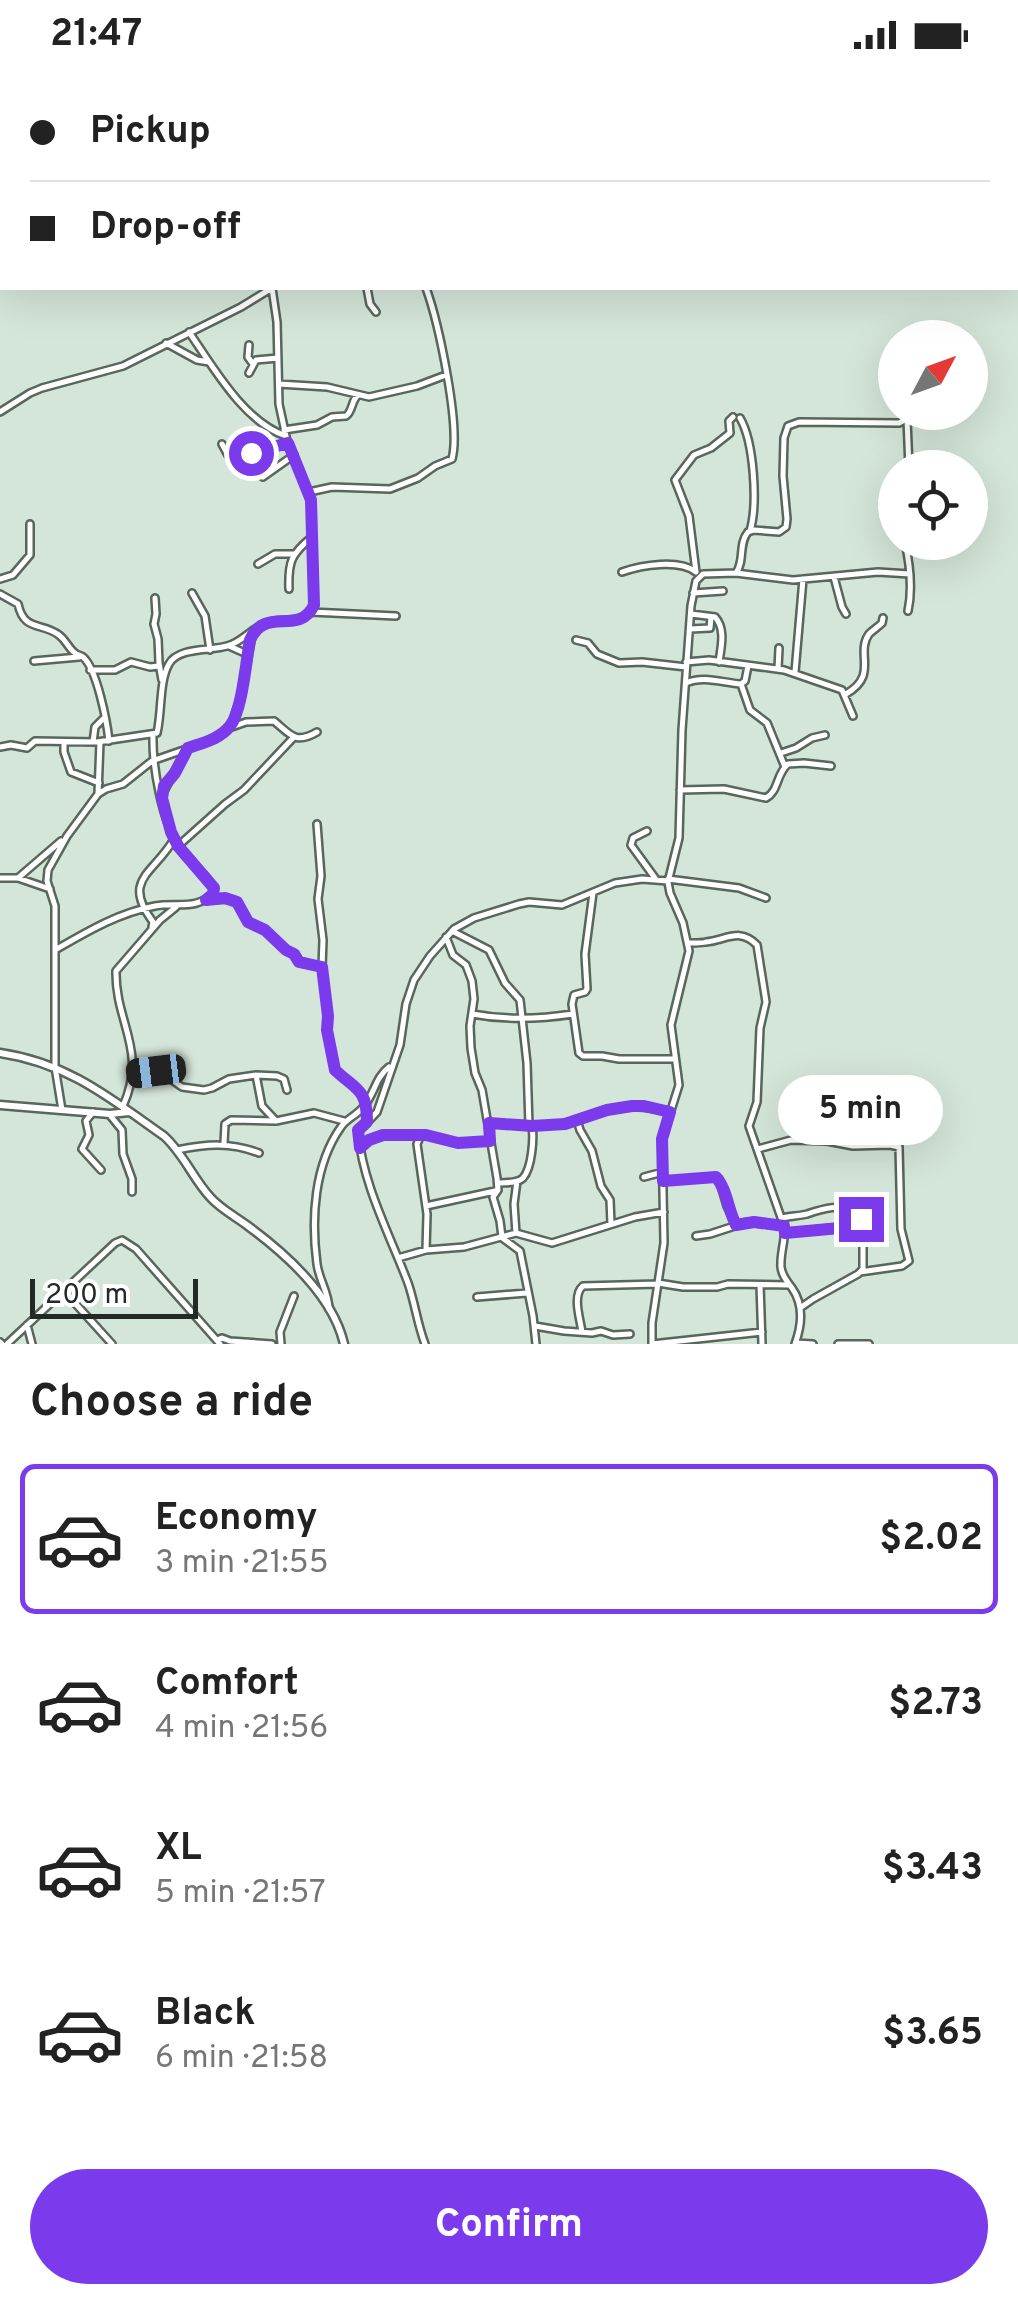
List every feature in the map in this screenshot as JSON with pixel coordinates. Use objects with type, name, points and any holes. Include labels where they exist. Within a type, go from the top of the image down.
[{"type":"street","points":[[0,412],[42,388],[123,366],[241,308],[267,290]]},
{"type":"street","points":[[0,747],[27,748],[36,741],[109,741],[158,732],[163,683],[176,656],[229,646],[264,623],[302,620],[311,612],[311,500],[278,404],[277,322],[270,290]]},
{"type":"street","points":[[368,290],[370,304],[376,312]]},
{"type":"street","points":[[308,492],[332,487],[390,488],[409,483],[452,459],[454,417],[427,290]]},
{"type":"street","points":[[189,332],[247,410],[268,428],[286,436]]},
{"type":"street","points":[[166,344],[197,360],[210,362]]},
{"type":"street","points":[[249,345],[248,357],[253,364]]},
{"type":"street","points":[[249,372],[258,360],[278,358]]},
{"type":"street","points":[[279,384],[380,396],[446,376]]},
{"type":"street","points":[[222,444],[234,459],[332,417],[346,416],[358,395]]},
{"type":"street","points":[[0,402],[8,406]]},
{"type":"street","points":[[736,573],[754,513],[755,491],[747,435],[736,418],[729,421],[730,433],[691,458],[675,480],[690,516],[698,574],[686,664],[678,845],[668,880],[688,943],[688,961],[670,1025],[678,1085],[662,1139],[664,1243],[652,1344],[762,1332]]},
{"type":"street","points":[[750,530],[780,532],[786,526],[783,476],[788,426],[799,422],[878,422]]},
{"type":"street","points":[[263,477],[294,455]]},
{"type":"street","points":[[0,579],[13,575],[30,555],[30,524]]},
{"type":"street","points":[[289,589],[289,567],[294,554],[312,536]]},
{"type":"street","points":[[258,564],[275,554],[294,554]]},
{"type":"street","points":[[908,560],[911,591],[908,611]]},
{"type":"street","points":[[622,572],[641,566],[683,566],[698,574],[736,573],[777,579],[878,572],[910,574]]},
{"type":"street","points":[[834,577],[846,614]]},
{"type":"street","points":[[795,672],[803,579]]},
{"type":"street","points":[[693,593],[723,592]]},
{"type":"street","points":[[192,593],[205,616],[210,650]]},
{"type":"street","points":[[0,594],[18,604],[25,620],[58,634],[73,652],[82,656],[100,694],[109,741]]},
{"type":"street","points":[[155,598],[154,624],[163,683]]},
{"type":"street","points":[[311,612],[396,616]]},
{"type":"street","points":[[690,614],[717,618],[722,628],[719,662]]},
{"type":"street","points":[[690,630],[708,628],[712,617]]},
{"type":"street","points":[[845,694],[863,678],[866,640],[883,618]]},
{"type":"street","points":[[62,1110],[56,1066],[56,906],[48,870],[98,794],[124,784],[152,761],[214,738],[232,724],[254,631]]},
{"type":"street","points":[[576,640],[591,644],[598,654],[619,663],[686,664],[699,660],[795,672],[842,690],[853,716]]},
{"type":"street","points":[[229,646],[248,654]]},
{"type":"street","points":[[778,669],[779,648]]},
{"type":"street","points":[[34,661],[82,656]]},
{"type":"street","points":[[90,670],[115,670],[131,662],[159,666]]},
{"type":"street","points":[[685,684],[713,680],[741,684],[746,681],[748,666]]},
{"type":"street","points":[[741,684],[750,710],[767,723],[785,767]]},
{"type":"street","points":[[98,794],[94,727],[105,718]]},
{"type":"street","points":[[226,730],[246,722],[274,721],[293,738]]},
{"type":"street","points":[[151,930],[153,922],[138,896],[140,886],[176,842],[244,790],[293,738],[317,732]]},
{"type":"street","points":[[55,950],[100,924],[168,904],[197,905],[214,892],[212,884],[176,842],[152,761],[153,734]]},
{"type":"street","points":[[781,754],[825,735]]},
{"type":"street","points":[[64,741],[72,773],[99,783]]},
{"type":"street","points":[[162,798],[164,786],[188,748]]},
{"type":"street","points":[[680,790],[724,790],[766,798],[774,791],[785,767],[794,763],[831,766]]},
{"type":"street","points":[[317,824],[327,1030],[335,1070],[357,1087],[367,1103],[367,1122]]},
{"type":"street","points":[[647,831],[634,838],[631,845],[657,880]]},
{"type":"street","points":[[18,878],[67,836]]},
{"type":"street","points":[[0,878],[18,878],[50,889]]},
{"type":"street","points":[[425,1344],[410,1290],[380,1216],[358,1130],[377,1112],[400,1045],[414,980],[430,956],[452,931],[474,918],[529,902],[562,906],[621,881],[668,880],[733,886],[766,898]]},
{"type":"street","points":[[593,893],[585,954],[587,988],[574,995],[572,1004],[577,1050],[580,1055],[619,1059],[675,1059]]},
{"type":"street","points":[[206,900],[225,898],[237,902],[248,922],[265,930],[299,962],[322,967]]},
{"type":"street","points":[[124,1106],[134,1074],[116,971],[165,914],[180,905]]},
{"type":"street","points":[[426,1206],[517,1181],[524,1176],[534,1136],[520,1000],[502,978],[489,950],[452,931]]},
{"type":"street","points":[[688,943],[732,935],[756,942],[766,1002],[760,1028],[757,1102],[749,1126],[784,1225],[781,1266],[800,1308],[795,1344],[813,1344]]},
{"type":"street","points":[[446,938],[451,952],[465,962],[472,980],[472,1058],[489,1123],[498,1186],[493,1197],[502,1237],[520,1250],[536,1344]]},
{"type":"street","points":[[472,1014],[572,1014]]},
{"type":"street","points":[[0,1053],[56,1066],[124,1106],[164,1136],[212,1201],[291,1261],[329,1309],[344,1344]]},
{"type":"street","points":[[329,1309],[317,1270],[315,1213],[323,1163],[345,1121],[362,1110],[382,1073],[392,1066]]},
{"type":"street","points":[[134,1074],[158,1071],[182,1087],[204,1090],[229,1079],[280,1076],[287,1090]]},
{"type":"street","points":[[256,1075],[262,1106],[276,1121]]},
{"type":"street","points":[[0,1105],[109,1114],[131,1112]]},
{"type":"street","points":[[489,1123],[565,1124],[632,1106],[670,1112]]},
{"type":"street","points":[[93,1112],[86,1121],[89,1135],[82,1149],[101,1170]]},
{"type":"street","points":[[224,1143],[228,1121],[276,1121],[314,1113],[345,1121]]},
{"type":"street","points":[[109,1114],[122,1130],[132,1192]]},
{"type":"street","points":[[577,1120],[610,1200],[611,1224]]},
{"type":"street","points":[[360,1148],[380,1136],[422,1135],[458,1143],[490,1141]]},
{"type":"street","points":[[422,1135],[417,1144],[426,1206],[426,1250]]},
{"type":"street","points":[[758,1149],[791,1140],[899,1147],[901,1228],[910,1261],[902,1266],[860,1272],[800,1308]]},
{"type":"street","points":[[177,1150],[224,1143],[259,1153]]},
{"type":"street","points":[[644,1177],[663,1172]]},
{"type":"street","points":[[663,1181],[716,1177],[736,1225]]},
{"type":"street","points":[[516,1233],[517,1181]]},
{"type":"street","points":[[784,1225],[823,1208],[857,1211],[864,1263],[860,1272]]},
{"type":"street","points":[[398,1258],[426,1250],[456,1249],[516,1233],[552,1243],[664,1212]]},
{"type":"street","points":[[696,1236],[754,1222],[862,1226]]},
{"type":"street","points":[[3,1343],[115,1243],[126,1241],[218,1342],[222,1338],[272,1344]]},
{"type":"street","points":[[760,1285],[762,1344]]},
{"type":"street","points":[[582,1332],[577,1295],[583,1286],[789,1285]]},
{"type":"street","points":[[64,1290],[112,1344]]},
{"type":"street","points":[[477,1297],[527,1293]]},
{"type":"street","points":[[281,1344],[280,1332],[294,1296]]},
{"type":"street","points":[[26,1325],[32,1344]]},
{"type":"street","points":[[534,1326],[630,1334]]},
{"type":"street","points":[[728,1334],[729,1344]]},
{"type":"street","points":[[838,1344],[868,1344]]},
{"type":"route","points":[[251,453],[288,443],[297,462],[311,500],[314,605],[302,620],[264,623],[254,631],[232,724],[214,738],[188,748],[164,786],[162,798],[178,846],[214,888],[206,900],[225,898],[237,902],[250,924],[265,930],[299,962],[322,967],[335,1070],[357,1087],[367,1103],[367,1122],[358,1130],[360,1148],[383,1135],[426,1135],[458,1143],[490,1141],[489,1123],[565,1124],[607,1110],[644,1106],[670,1112],[662,1139],[663,1181],[716,1177],[736,1225],[759,1222],[784,1226],[785,1233],[862,1226],[861,1219]]}]
